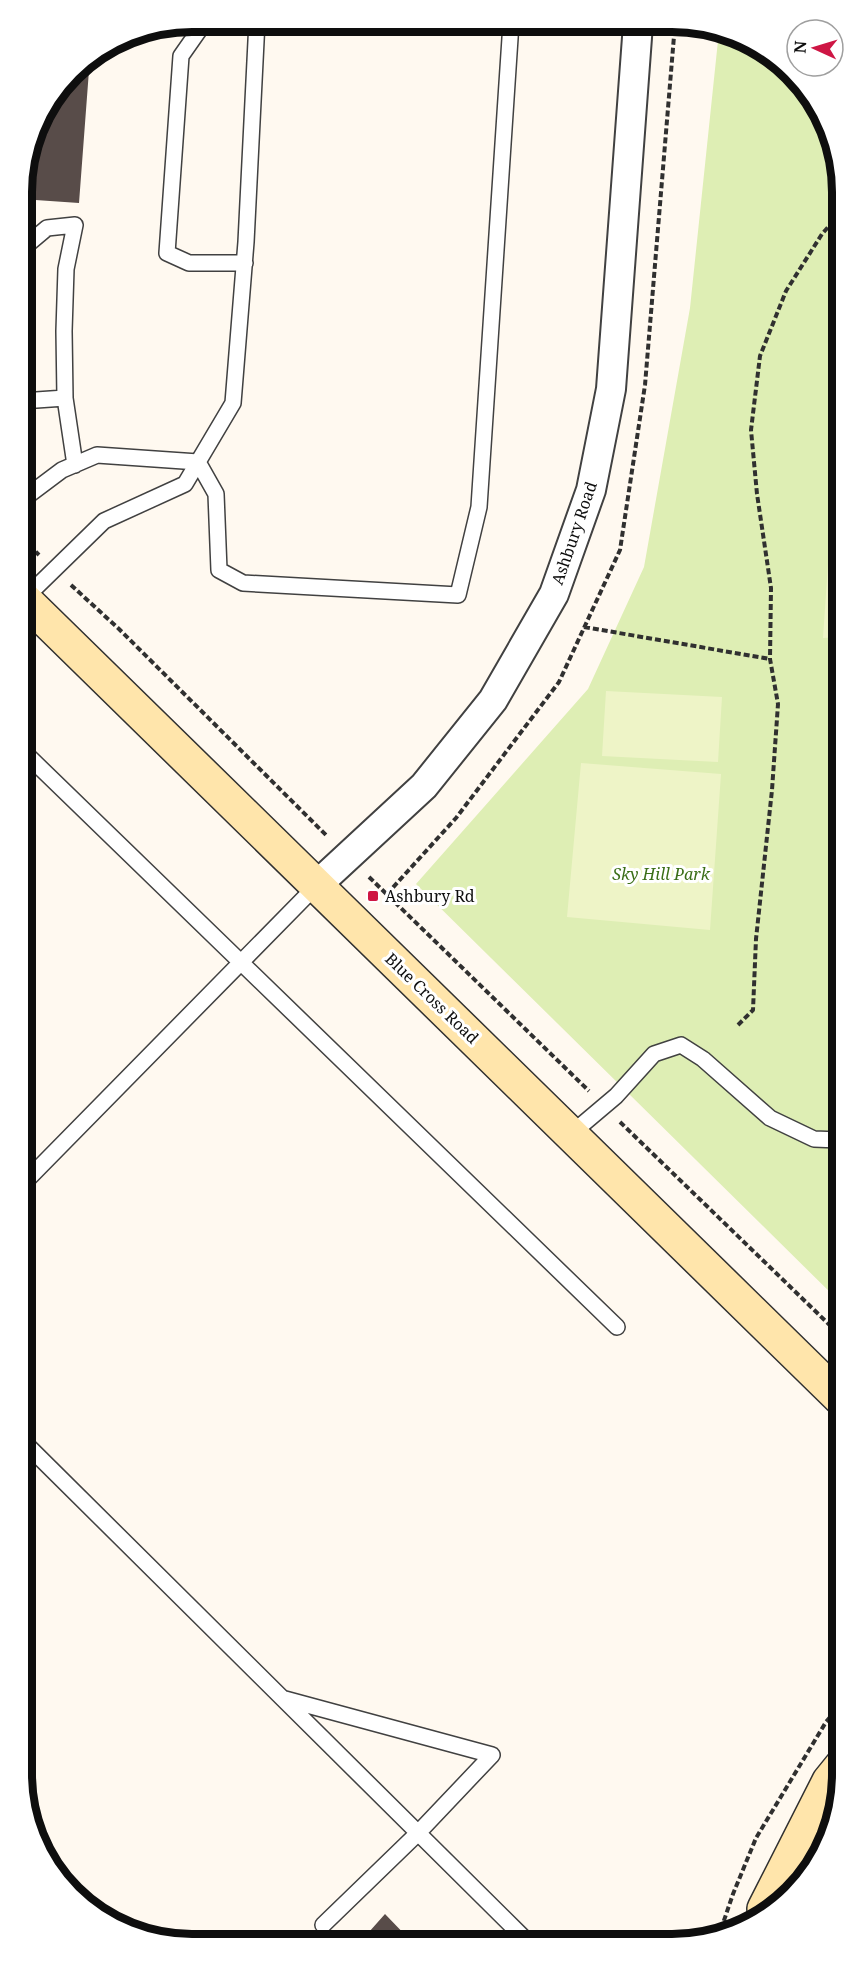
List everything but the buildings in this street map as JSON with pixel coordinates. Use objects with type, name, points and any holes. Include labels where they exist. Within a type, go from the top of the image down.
[{"type":"street","name":"Ashbury Road","points":[[316,885],[424,786],[494,700],[554,594],[591,490],[611,389],[637,31]]},
{"type":"street","name":"Blue Cross Road","points":[[32,608],[831,1389]]},
{"type":"street","points":[[767,1902],[831,1779]]},
{"type":"lane","points":[[198,31],[181,56],[167,253],[189,263],[245,263]]},
{"type":"lane","points":[[32,591],[104,521],[185,483],[233,403],[245,263],[257,31]]},
{"type":"lane","points":[[198,462],[216,494],[219,570],[243,584],[458,595],[479,507],[510,31]]},
{"type":"lane","points":[[32,241],[47,228],[75,225],[66,269],[66,398],[75,465]]},
{"type":"lane","points":[[32,401],[66,398]]},
{"type":"lane","points":[[32,492],[62,470],[97,456],[198,462]]},
{"type":"lane","points":[[32,761],[616,1327]]},
{"type":"lane","points":[[32,1175],[316,885]]},
{"type":"lane","points":[[571,1134],[616,1096],[654,1054],[681,1046],[703,1059],[770,1118],[814,1138],[831,1139]]},
{"type":"lane","points":[[32,1450],[520,1934]]},
{"type":"lane","points":[[282,1698],[492,1755],[418,1833],[323,1925]]},
{"type":"path","points":[[738,1026],[753,1010],[756,939],[772,790],[778,704],[770,659],[771,588],[757,494],[751,430],[760,356],[786,291],[822,234],[832,223]]},
{"type":"path","points":[[32,548],[119,629],[348,856],[831,1327]]},
{"type":"path","points":[[584,627],[770,659]]},
{"type":"green space","name":"Sky Hill Park","points":[[718,39],[760,58],[785,78],[798,94],[819,130],[826,150],[832,192],[831,1293],[416,884],[588,689],[644,567],[690,308]]},
{"type":"green space","points":[[832,508],[832,637],[823,638]]},
{"type":"green space","points":[[606,691],[722,697],[718,762],[602,756]]},
{"type":"green space","points":[[581,763],[721,774],[710,930],[567,917]]},
{"type":"place","name":"Ashbury Rd","points":[[373,896]]}]
